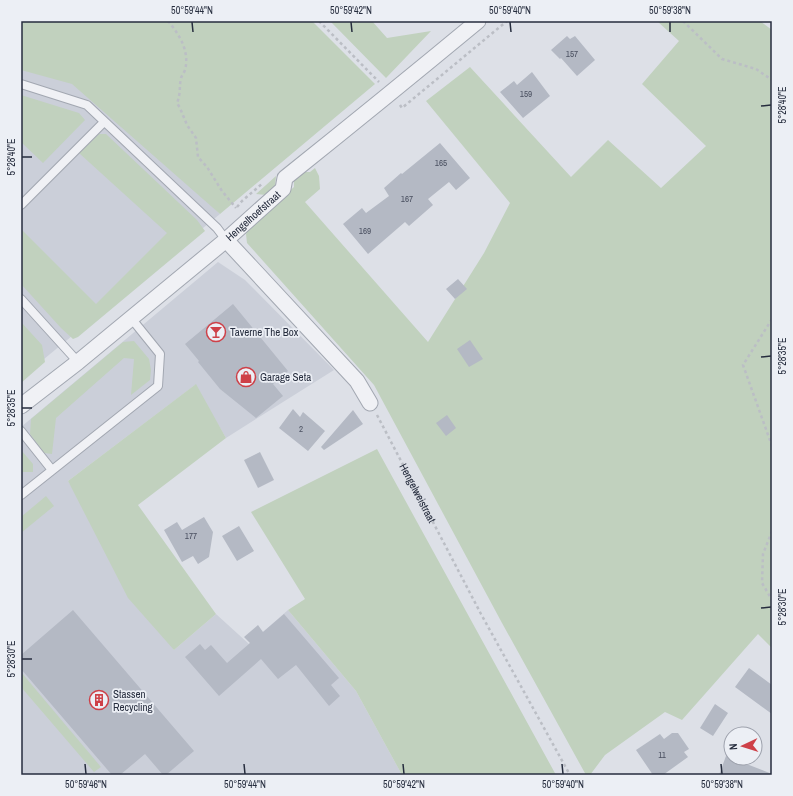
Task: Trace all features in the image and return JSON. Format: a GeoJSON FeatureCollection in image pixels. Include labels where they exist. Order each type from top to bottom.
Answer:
{"type":"FeatureCollection","features":[{"type":"Feature","properties":{"kind":"street","name":"Hengelhoefstraat"},"geometry":{"type":"LineString","coordinates":[[21,406],[78,362],[226,240],[283,189],[286,178],[478,21]]}},
{"type":"Feature","properties":{"kind":"street"},"geometry":{"type":"LineString","coordinates":[[226,240],[357,381],[370,403]]}},
{"type":"Feature","properties":{"kind":"lane"},"geometry":{"type":"LineString","coordinates":[[21,84],[86,105],[217,228],[226,240]]}},
{"type":"Feature","properties":{"kind":"lane"},"geometry":{"type":"LineString","coordinates":[[21,205],[104,122]]}},
{"type":"Feature","properties":{"kind":"lane"},"geometry":{"type":"LineString","coordinates":[[21,299],[78,362]]}},
{"type":"Feature","properties":{"kind":"lane"},"geometry":{"type":"LineString","coordinates":[[21,495],[158,386],[160,354],[131,318]]}},
{"type":"Feature","properties":{"kind":"lane"},"geometry":{"type":"LineString","coordinates":[[21,431],[52,470]]}},
{"type":"Feature","properties":{"kind":"path"},"geometry":{"type":"LineString","coordinates":[[168,21],[177,32],[183,44],[186,57],[185,69],[181,79],[180,96],[177,103],[187,124],[196,138],[198,157],[236,208]]}},
{"type":"Feature","properties":{"kind":"path"},"geometry":{"type":"LineString","coordinates":[[319,21],[382,84]]}},
{"type":"Feature","properties":{"kind":"path"},"geometry":{"type":"LineString","coordinates":[[396,100],[402,108],[507,21]]}},
{"type":"Feature","properties":{"kind":"path"},"geometry":{"type":"LineString","coordinates":[[683,21],[722,59],[756,68],[772,80]]}},
{"type":"Feature","properties":{"kind":"path"},"geometry":{"type":"LineString","coordinates":[[772,319],[743,365],[772,446]]}},
{"type":"Feature","properties":{"kind":"path","name":"Hengelweistraat"},"geometry":{"type":"LineString","coordinates":[[370,403],[481,614],[570,775]]}},
{"type":"Feature","properties":{"kind":"path"},"geometry":{"type":"LineString","coordinates":[[772,531],[763,554],[762,583],[772,600]]}},
{"type":"Feature","properties":{"kind":"shaded area"},"geometry":{"type":"Polygon","coordinates":[[[21,21],[25,21],[220,214],[21,378],[21,21]]]}},
{"type":"Feature","properties":{"kind":"shaded area"},"geometry":{"type":"Polygon","coordinates":[[[218,262],[245,280],[334,370],[226,438],[195,385],[68,481],[174,650],[216,614],[249,644],[288,610],[356,691],[402,775],[21,775],[21,427],[218,262]]]}},
{"type":"Feature","properties":{"kind":"green space"},"geometry":{"type":"Polygon","coordinates":[[[21,21],[312,21],[375,84],[220,214],[72,84],[21,70],[21,21]]]}},
{"type":"Feature","properties":{"kind":"green space"},"geometry":{"type":"Polygon","coordinates":[[[330,21],[372,21],[387,38],[431,31],[386,78],[330,21]]]}},
{"type":"Feature","properties":{"kind":"green space"},"geometry":{"type":"Polygon","coordinates":[[[657,21],[760,21],[772,30],[772,648],[758,634],[682,720],[665,712],[605,755],[590,775],[586,775],[502,623],[374,385],[247,243],[246,234],[252,224],[294,187],[294,176],[299,172],[310,172],[315,168],[319,176],[320,189],[305,202],[428,342],[484,253],[510,203],[426,101],[470,67],[571,177],[608,140],[661,188],[706,146],[642,84],[679,41],[657,21]]]}},
{"type":"Feature","properties":{"kind":"green space"},"geometry":{"type":"Polygon","coordinates":[[[21,95],[79,113],[85,120],[43,163],[21,142],[21,95]]]}},
{"type":"Feature","properties":{"kind":"green space"},"geometry":{"type":"Polygon","coordinates":[[[99,134],[106,134],[197,220],[205,231],[78,337],[73,339],[21,284],[21,229],[96,304],[167,233],[79,153],[99,134]]]}},
{"type":"Feature","properties":{"kind":"green space"},"geometry":{"type":"Polygon","coordinates":[[[276,176],[275,187],[266,195],[256,194],[276,176]]]}},
{"type":"Feature","properties":{"kind":"green space"},"geometry":{"type":"Polygon","coordinates":[[[21,322],[42,345],[45,362],[21,383],[21,322]]]}},
{"type":"Feature","properties":{"kind":"green space"},"geometry":{"type":"Polygon","coordinates":[[[134,341],[149,359],[151,370],[150,380],[131,395],[134,359],[124,358],[56,418],[52,454],[44,453],[30,434],[31,419],[123,342],[134,341]]]}},
{"type":"Feature","properties":{"kind":"green space"},"geometry":{"type":"Polygon","coordinates":[[[196,384],[226,438],[138,505],[216,614],[174,650],[128,598],[68,481],[196,384]]]}},
{"type":"Feature","properties":{"kind":"green space"},"geometry":{"type":"Polygon","coordinates":[[[377,449],[556,775],[402,775],[356,691],[288,610],[305,599],[251,512],[377,449]]]}},
{"type":"Feature","properties":{"kind":"green space"},"geometry":{"type":"Polygon","coordinates":[[[21,450],[33,464],[33,472],[21,472],[21,450]]]}},
{"type":"Feature","properties":{"kind":"green space"},"geometry":{"type":"Polygon","coordinates":[[[46,496],[54,506],[21,533],[21,517],[46,496]]]}},
{"type":"Feature","properties":{"kind":"green space"},"geometry":{"type":"Polygon","coordinates":[[[21,672],[101,767],[94,772],[21,687],[21,672]]]}},
{"type":"Feature","properties":{"kind":"building"},"geometry":{"type":"Polygon","coordinates":[[[567,36],[570,39],[575,36],[595,60],[577,76],[561,58],[560,59],[551,50],[567,36]]]}},
{"type":"Feature","properties":{"kind":"building"},"geometry":{"type":"Polygon","coordinates":[[[532,72],[550,96],[523,118],[500,92],[514,81],[517,85],[532,72]]]}},
{"type":"Feature","properties":{"kind":"building"},"geometry":{"type":"Polygon","coordinates":[[[440,143],[470,178],[456,190],[449,182],[428,199],[433,205],[409,226],[405,222],[368,254],[343,224],[362,208],[366,213],[389,196],[384,188],[440,143]]]}},
{"type":"Feature","properties":{"kind":"building"},"geometry":{"type":"Polygon","coordinates":[[[458,279],[467,289],[455,299],[446,289],[458,279]]]}},
{"type":"Feature","properties":{"kind":"building","name":"Garage Seta"},"geometry":{"type":"Polygon","coordinates":[[[233,304],[288,371],[273,384],[283,396],[256,418],[220,389],[185,344],[233,304]]]}},
{"type":"Feature","properties":{"kind":"building"},"geometry":{"type":"Polygon","coordinates":[[[470,340],[483,359],[469,367],[457,349],[470,340]]]}},
{"type":"Feature","properties":{"kind":"building"},"geometry":{"type":"Polygon","coordinates":[[[293,409],[300,417],[303,412],[325,431],[308,451],[279,428],[293,409]]]}},
{"type":"Feature","properties":{"kind":"building"},"geometry":{"type":"Polygon","coordinates":[[[353,410],[363,424],[324,450],[321,447],[353,410]]]}},
{"type":"Feature","properties":{"kind":"building"},"geometry":{"type":"Polygon","coordinates":[[[447,415],[456,428],[446,436],[436,423],[447,415]]]}},
{"type":"Feature","properties":{"kind":"building"},"geometry":{"type":"Polygon","coordinates":[[[260,452],[274,480],[258,488],[244,460],[260,452]]]}},
{"type":"Feature","properties":{"kind":"building"},"geometry":{"type":"Polygon","coordinates":[[[204,517],[213,532],[209,557],[198,564],[193,556],[182,562],[164,530],[177,522],[182,530],[204,517]]]}},
{"type":"Feature","properties":{"kind":"building"},"geometry":{"type":"Polygon","coordinates":[[[239,526],[254,551],[237,561],[222,536],[239,526]]]}},
{"type":"Feature","properties":{"kind":"building","name":"Stassen Recycling"},"geometry":{"type":"Polygon","coordinates":[[[73,610],[194,751],[166,775],[163,775],[145,754],[120,775],[112,775],[21,669],[21,655],[73,610]]]}},
{"type":"Feature","properties":{"kind":"building"},"geometry":{"type":"Polygon","coordinates":[[[284,614],[339,678],[331,685],[340,696],[329,706],[296,665],[278,679],[261,659],[219,696],[185,657],[200,644],[205,650],[211,645],[227,663],[250,643],[244,637],[258,625],[263,632],[284,614]]]}},
{"type":"Feature","properties":{"kind":"building"},"geometry":{"type":"Polygon","coordinates":[[[749,668],[772,685],[772,714],[735,687],[749,668]]]}},
{"type":"Feature","properties":{"kind":"building"},"geometry":{"type":"Polygon","coordinates":[[[715,704],[728,713],[713,736],[700,728],[715,704]]]}},
{"type":"Feature","properties":{"kind":"building"},"geometry":{"type":"Polygon","coordinates":[[[672,733],[678,733],[689,749],[684,752],[688,757],[663,775],[653,775],[636,750],[660,734],[664,739],[672,733]]]}},
{"type":"Feature","properties":{"kind":"building"},"geometry":{"type":"Polygon","coordinates":[[[723,764],[723,766],[752,766],[772,774],[771,775],[719,775],[723,764]]]}},
{"type":"Feature","properties":{"kind":"place","name":"Taverne The Box"},"geometry":{"type":"Point","coordinates":[216,332]}},
{"type":"Feature","properties":{"kind":"place","name":"Garage Seta"},"geometry":{"type":"Point","coordinates":[246,377]}},
{"type":"Feature","properties":{"kind":"place","name":"Stassen Recycling"},"geometry":{"type":"Point","coordinates":[99,700]}}]}
